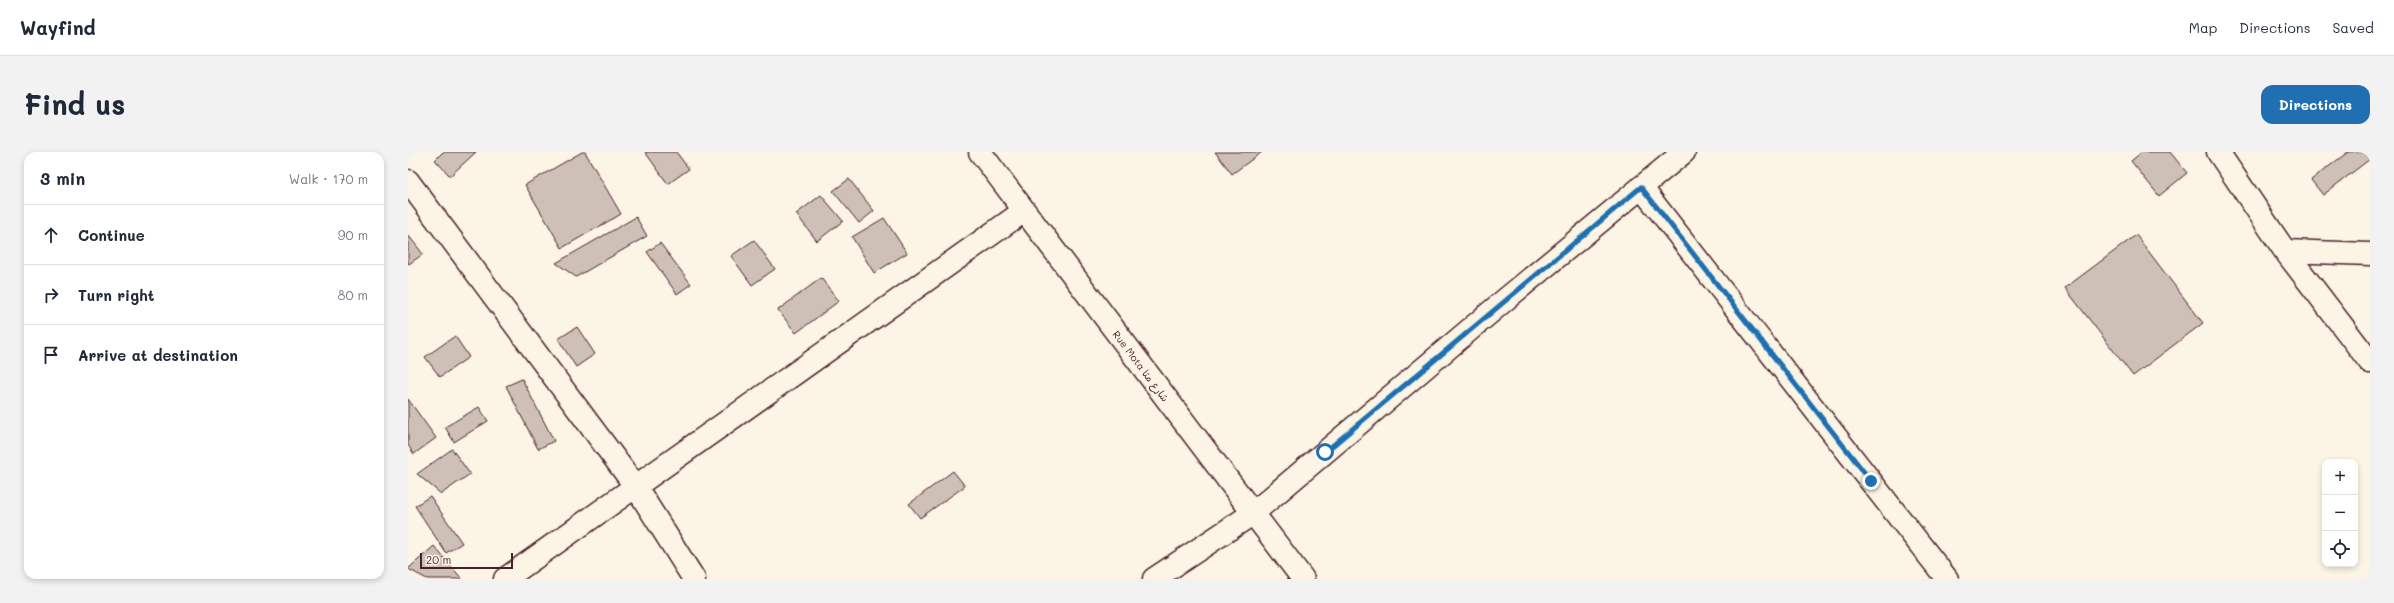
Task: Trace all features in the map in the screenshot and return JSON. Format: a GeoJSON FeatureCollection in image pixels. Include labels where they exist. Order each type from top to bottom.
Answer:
{"type":"FeatureCollection","features":[{"type":"Feature","properties":{"kind":"main road","name":"Rue Mota شارع متا"},"geometry":{"type":"LineString","coordinates":[[980,152],[1252,514],[1303,579]]}},
{"type":"Feature","properties":{"kind":"main road"},"geometry":{"type":"LineString","coordinates":[[1154,579],[1252,514],[1684,152]]}},
{"type":"Feature","properties":{"kind":"main road"},"geometry":{"type":"LineString","coordinates":[[2218,152],[2285,251],[2370,362]]}},
{"type":"Feature","properties":{"kind":"main road"},"geometry":{"type":"LineString","coordinates":[[408,181],[636,487],[694,579]]}},
{"type":"Feature","properties":{"kind":"main road"},"geometry":{"type":"LineString","coordinates":[[1641,187],[1947,579]]}},
{"type":"Feature","properties":{"kind":"main road"},"geometry":{"type":"LineString","coordinates":[[505,579],[1024,211]]}},
{"type":"Feature","properties":{"kind":"main road"},"geometry":{"type":"LineString","coordinates":[[2285,251],[2370,254]]}},
{"type":"Feature","properties":{"kind":"building"},"geometry":{"type":"Polygon","coordinates":[[[443,152],[476,152],[450,176],[435,160],[443,152]]]}},
{"type":"Feature","properties":{"kind":"building"},"geometry":{"type":"Polygon","coordinates":[[[582,152],[585,152],[621,214],[562,248],[525,185],[582,152]]]}},
{"type":"Feature","properties":{"kind":"building"},"geometry":{"type":"Polygon","coordinates":[[[645,152],[676,152],[689,169],[668,184],[645,152]]]}},
{"type":"Feature","properties":{"kind":"building"},"geometry":{"type":"Polygon","coordinates":[[[1215,152],[1262,152],[1232,174],[1215,152]]]}},
{"type":"Feature","properties":{"kind":"building"},"geometry":{"type":"Polygon","coordinates":[[[2142,152],[2170,152],[2187,173],[2159,196],[2131,161],[2142,152]]]}},
{"type":"Feature","properties":{"kind":"building"},"geometry":{"type":"Polygon","coordinates":[[[2348,152],[2365,152],[2370,159],[2323,195],[2311,180],[2348,152]]]}},
{"type":"Feature","properties":{"kind":"building"},"geometry":{"type":"Polygon","coordinates":[[[849,179],[874,211],[859,223],[833,191],[849,179]]]}},
{"type":"Feature","properties":{"kind":"building"},"geometry":{"type":"Polygon","coordinates":[[[821,195],[843,221],[817,241],[796,214],[821,195]]]}},
{"type":"Feature","properties":{"kind":"building"},"geometry":{"type":"Polygon","coordinates":[[[636,217],[647,236],[576,277],[556,263],[636,217]]]}},
{"type":"Feature","properties":{"kind":"building"},"geometry":{"type":"Polygon","coordinates":[[[884,218],[907,253],[874,273],[852,237],[884,218]]]}},
{"type":"Feature","properties":{"kind":"building"},"geometry":{"type":"Polygon","coordinates":[[[408,235],[423,254],[409,264],[408,263],[408,235]]]}},
{"type":"Feature","properties":{"kind":"building"},"geometry":{"type":"Polygon","coordinates":[[[2136,235],[2203,323],[2133,376],[2065,288],[2136,235]]]}},
{"type":"Feature","properties":{"kind":"building"},"geometry":{"type":"Polygon","coordinates":[[[754,240],[775,269],[752,285],[731,256],[754,240]]]}},
{"type":"Feature","properties":{"kind":"building"},"geometry":{"type":"Polygon","coordinates":[[[660,243],[691,284],[677,294],[647,252],[660,243]]]}},
{"type":"Feature","properties":{"kind":"building"},"geometry":{"type":"Polygon","coordinates":[[[821,278],[839,301],[796,333],[778,310],[821,278]]]}},
{"type":"Feature","properties":{"kind":"building"},"geometry":{"type":"Polygon","coordinates":[[[577,327],[595,354],[576,367],[558,339],[577,327]]]}},
{"type":"Feature","properties":{"kind":"building"},"geometry":{"type":"Polygon","coordinates":[[[455,336],[469,357],[440,377],[425,357],[455,336]]]}},
{"type":"Feature","properties":{"kind":"building"},"geometry":{"type":"Polygon","coordinates":[[[522,379],[554,441],[538,449],[506,386],[522,379]]]}},
{"type":"Feature","properties":{"kind":"building"},"geometry":{"type":"Polygon","coordinates":[[[408,399],[436,438],[414,454],[408,445],[408,399]]]}},
{"type":"Feature","properties":{"kind":"building"},"geometry":{"type":"Polygon","coordinates":[[[479,407],[488,421],[454,442],[445,427],[479,407]]]}},
{"type":"Feature","properties":{"kind":"building"},"geometry":{"type":"Polygon","coordinates":[[[452,449],[470,474],[441,494],[417,474],[452,449]]]}},
{"type":"Feature","properties":{"kind":"building"},"geometry":{"type":"Polygon","coordinates":[[[953,471],[965,486],[920,518],[909,504],[953,471]]]}},
{"type":"Feature","properties":{"kind":"building"},"geometry":{"type":"Polygon","coordinates":[[[430,496],[462,543],[446,553],[415,506],[430,496]]]}},
{"type":"Feature","properties":{"kind":"building"},"geometry":{"type":"Polygon","coordinates":[[[434,546],[462,579],[427,579],[408,569],[434,546]]]}},
{"type":"Feature","properties":{"kind":"route"},"geometry":{"type":"LineString","coordinates":[[1325,452],[1641,187],[1871,481]]}}]}
